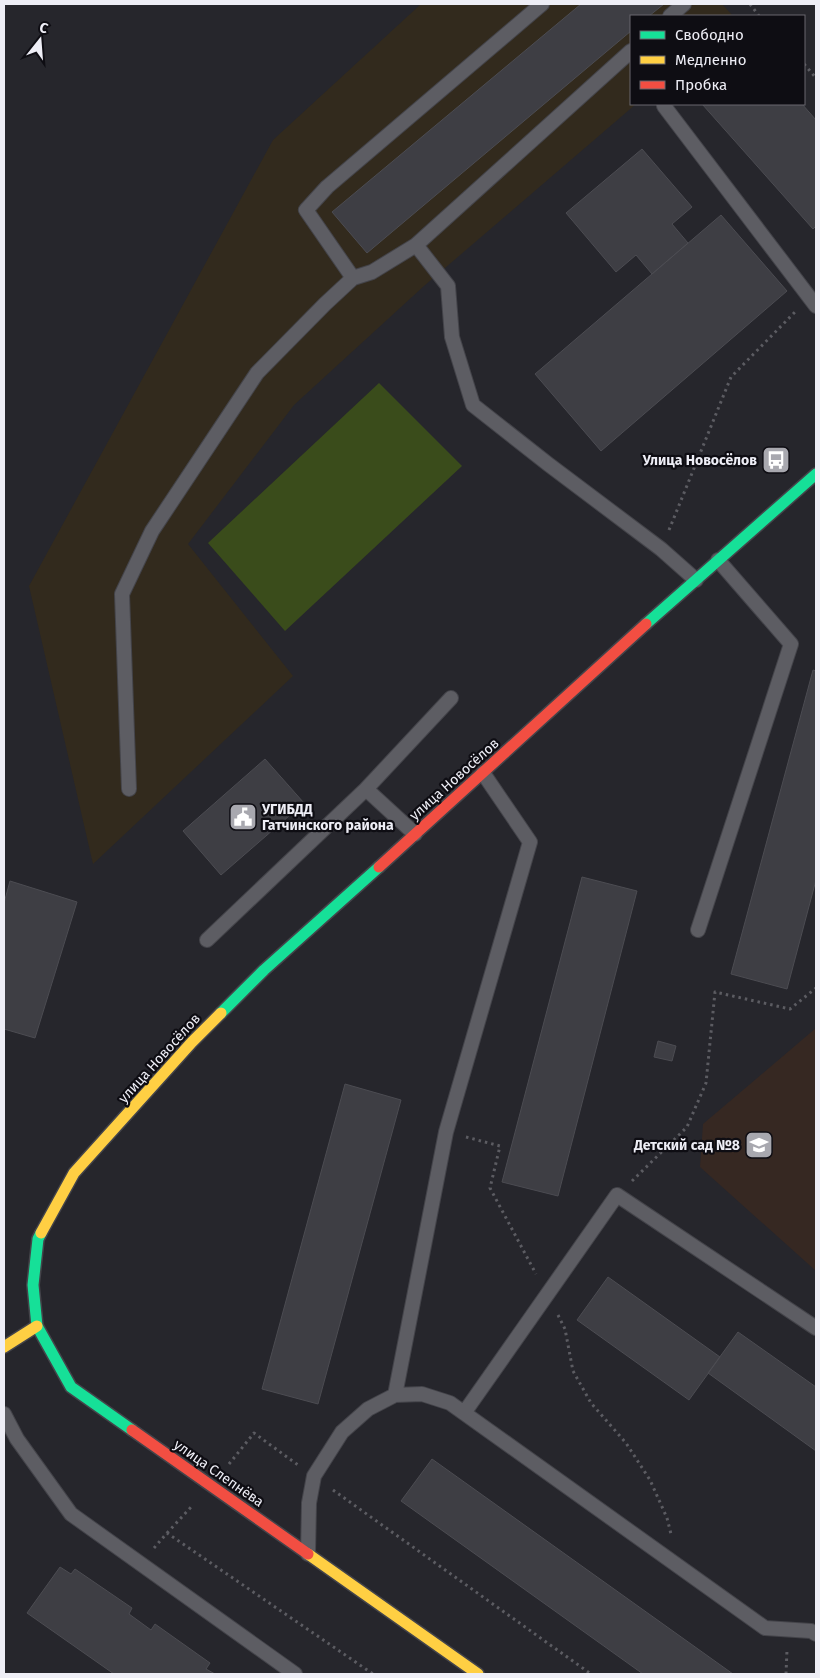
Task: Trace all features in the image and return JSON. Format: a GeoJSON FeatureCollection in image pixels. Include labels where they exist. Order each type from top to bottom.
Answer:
{"type":"FeatureCollection","features":[{"type":"Feature","properties":{"kind":"street","name":"улица Новосёлов"},"geometry":{"type":"LineString","coordinates":[[38,1239],[74,1173],[192,1042],[264,970],[718,560],[816,474]]}},
{"type":"Feature","properties":{"kind":"street","name":"улица Слепнёва"},"geometry":{"type":"LineString","coordinates":[[38,1239],[33,1285],[37,1326],[70,1387],[478,1674]]}},
{"type":"Feature","properties":{"kind":"street"},"geometry":{"type":"LineString","coordinates":[[4,1347],[37,1326]]}},
{"type":"Feature","properties":{"kind":"lane"},"geometry":{"type":"LineString","coordinates":[[354,278],[306,210],[328,188],[542,4]]}},
{"type":"Feature","properties":{"kind":"lane"},"geometry":{"type":"LineString","coordinates":[[671,15],[684,4]]}},
{"type":"Feature","properties":{"kind":"lane"},"geometry":{"type":"LineString","coordinates":[[129,789],[122,594],[152,530],[258,373],[325,304],[354,278],[372,272],[416,245],[630,52]]}},
{"type":"Feature","properties":{"kind":"lane"},"geometry":{"type":"LineString","coordinates":[[664,106],[813,302]]}},
{"type":"Feature","properties":{"kind":"lane"},"geometry":{"type":"LineString","coordinates":[[416,245],[448,286],[452,337],[472,405],[661,549],[696,580]]}},
{"type":"Feature","properties":{"kind":"lane"},"geometry":{"type":"LineString","coordinates":[[698,930],[791,644],[718,560]]}},
{"type":"Feature","properties":{"kind":"lane"},"geometry":{"type":"LineString","coordinates":[[206,940],[366,790],[450,698]]}},
{"type":"Feature","properties":{"kind":"lane"},"geometry":{"type":"LineString","coordinates":[[395,1395],[446,1132],[530,842],[483,773]]}},
{"type":"Feature","properties":{"kind":"lane"},"geometry":{"type":"LineString","coordinates":[[366,790],[415,834]]}},
{"type":"Feature","properties":{"kind":"lane"},"geometry":{"type":"LineString","coordinates":[[464,1413],[617,1195],[816,1328]]}},
{"type":"Feature","properties":{"kind":"lane"},"geometry":{"type":"LineString","coordinates":[[308,1554],[310,1504],[314,1476],[342,1432],[368,1409],[395,1395],[422,1394],[450,1403],[765,1628],[811,1631],[816,1634]]}},
{"type":"Feature","properties":{"kind":"lane"},"geometry":{"type":"LineString","coordinates":[[4,1414],[16,1440],[72,1514],[295,1674]]}},
{"type":"Feature","properties":{"kind":"lane"},"geometry":{"type":"LineString","coordinates":[[453,1674],[464,1664]]}},
{"type":"Feature","properties":{"kind":"path"},"geometry":{"type":"LineString","coordinates":[[750,4],[758,15]]}},
{"type":"Feature","properties":{"kind":"path"},"geometry":{"type":"LineString","coordinates":[[805,65],[816,78]]}},
{"type":"Feature","properties":{"kind":"path"},"geometry":{"type":"LineString","coordinates":[[661,549],[731,377],[813,302]]}},
{"type":"Feature","properties":{"kind":"path"},"geometry":{"type":"LineString","coordinates":[[617,1195],[687,1126],[706,1083],[715,992],[790,1009],[816,988]]}},
{"type":"Feature","properties":{"kind":"path"},"geometry":{"type":"LineString","coordinates":[[446,1132],[500,1146],[490,1188],[566,1329],[573,1371],[590,1403],[626,1443],[650,1480],[668,1518],[678,1567]]}},
{"type":"Feature","properties":{"kind":"path"},"geometry":{"type":"LineString","coordinates":[[254,1433],[591,1674]]}},
{"type":"Feature","properties":{"kind":"path"},"geometry":{"type":"LineString","coordinates":[[140,1564],[167,1533],[373,1674]]}},
{"type":"Feature","properties":{"kind":"shaded area"},"geometry":{"type":"Polygon","coordinates":[[[421,4],[722,4],[732,15],[630,15],[630,105],[635,105],[424,286],[294,405],[188,544],[293,676],[93,864],[29,586],[273,140],[421,4]]]}},
{"type":"Feature","properties":{"kind":"shaded area","name":"Детский сад №8"},"geometry":{"type":"Polygon","coordinates":[[[816,1028],[816,1271],[700,1167],[703,1124],[816,1028]]]}},
{"type":"Feature","properties":{"kind":"green space"},"geometry":{"type":"Polygon","coordinates":[[[379,383],[462,466],[285,631],[208,543],[379,383]]]}},
{"type":"Feature","properties":{"kind":"building"},"geometry":{"type":"Polygon","coordinates":[[[581,4],[664,4],[650,15],[630,15],[630,32],[367,253],[332,212],[581,4]]]}},
{"type":"Feature","properties":{"kind":"building"},"geometry":{"type":"Polygon","coordinates":[[[703,105],[803,105],[816,120],[816,226],[813,229],[703,105]]]}},
{"type":"Feature","properties":{"kind":"building"},"geometry":{"type":"Polygon","coordinates":[[[642,149],[692,207],[672,224],[688,243],[652,274],[636,255],[616,272],[566,213],[642,149]]]}},
{"type":"Feature","properties":{"kind":"building"},"geometry":{"type":"Polygon","coordinates":[[[721,215],[787,291],[601,451],[535,374],[721,215]]]}},
{"type":"Feature","properties":{"kind":"building"},"geometry":{"type":"Polygon","coordinates":[[[813,670],[816,671],[816,880],[787,989],[731,974],[813,670]]]}},
{"type":"Feature","properties":{"kind":"building","name":"УГИБДД Гатчинского района"},"geometry":{"type":"Polygon","coordinates":[[[265,759],[304,803],[221,875],[183,831],[265,759]]]}},
{"type":"Feature","properties":{"kind":"building"},"geometry":{"type":"Polygon","coordinates":[[[582,877],[637,891],[558,1196],[502,1182],[582,877]]]}},
{"type":"Feature","properties":{"kind":"building"},"geometry":{"type":"Polygon","coordinates":[[[10,881],[77,902],[35,1038],[4,1029],[4,903],[10,881]]]}},
{"type":"Feature","properties":{"kind":"building"},"geometry":{"type":"Polygon","coordinates":[[[658,1041],[676,1046],[672,1061],[654,1057],[658,1041]]]}},
{"type":"Feature","properties":{"kind":"building"},"geometry":{"type":"Polygon","coordinates":[[[345,1084],[401,1100],[318,1404],[262,1389],[345,1084]]]}},
{"type":"Feature","properties":{"kind":"building"},"geometry":{"type":"Polygon","coordinates":[[[608,1277],[720,1357],[689,1400],[577,1320],[608,1277]]]}},
{"type":"Feature","properties":{"kind":"building"},"geometry":{"type":"Polygon","coordinates":[[[738,1332],[816,1387],[816,1451],[708,1373],[738,1332]]]}},
{"type":"Feature","properties":{"kind":"building"},"geometry":{"type":"Polygon","coordinates":[[[432,1459],[733,1674],[643,1674],[401,1501],[432,1459]]]}},
{"type":"Feature","properties":{"kind":"building"},"geometry":{"type":"Polygon","coordinates":[[[60,1567],[71,1574],[75,1569],[132,1608],[129,1614],[151,1630],[155,1624],[210,1663],[206,1669],[215,1674],[114,1674],[27,1613],[60,1567]]]}},
{"type":"Feature","properties":{"kind":"traffic: fast"},"geometry":{"type":"LineString","coordinates":[[646,624],[816,474]]}},
{"type":"Feature","properties":{"kind":"traffic: fast"},"geometry":{"type":"LineString","coordinates":[[221,1013],[264,970],[379,867]]}},
{"type":"Feature","properties":{"kind":"traffic: fast"},"geometry":{"type":"LineString","coordinates":[[41,1233],[38,1239],[33,1285],[37,1326],[71,1387],[132,1430]]}},
{"type":"Feature","properties":{"kind":"traffic: slow"},"geometry":{"type":"LineString","coordinates":[[41,1233],[74,1173],[192,1042],[221,1013]]}},
{"type":"Feature","properties":{"kind":"traffic: slow"},"geometry":{"type":"LineString","coordinates":[[4,1347],[37,1326]]}},
{"type":"Feature","properties":{"kind":"traffic: slow"},"geometry":{"type":"LineString","coordinates":[[308,1554],[478,1674]]}},
{"type":"Feature","properties":{"kind":"traffic: jam"},"geometry":{"type":"LineString","coordinates":[[379,867],[646,624]]}},
{"type":"Feature","properties":{"kind":"traffic: jam"},"geometry":{"type":"LineString","coordinates":[[132,1430],[308,1554]]}},
{"type":"Feature","properties":{"kind":"place","name":"Улица Новосёлов"},"geometry":{"type":"Point","coordinates":[776,460]}},
{"type":"Feature","properties":{"kind":"place","name":"УГИБДД Гатчинского района"},"geometry":{"type":"Point","coordinates":[243,817]}},
{"type":"Feature","properties":{"kind":"place","name":"Детский сад №8"},"geometry":{"type":"Point","coordinates":[759,1145]}}]}
